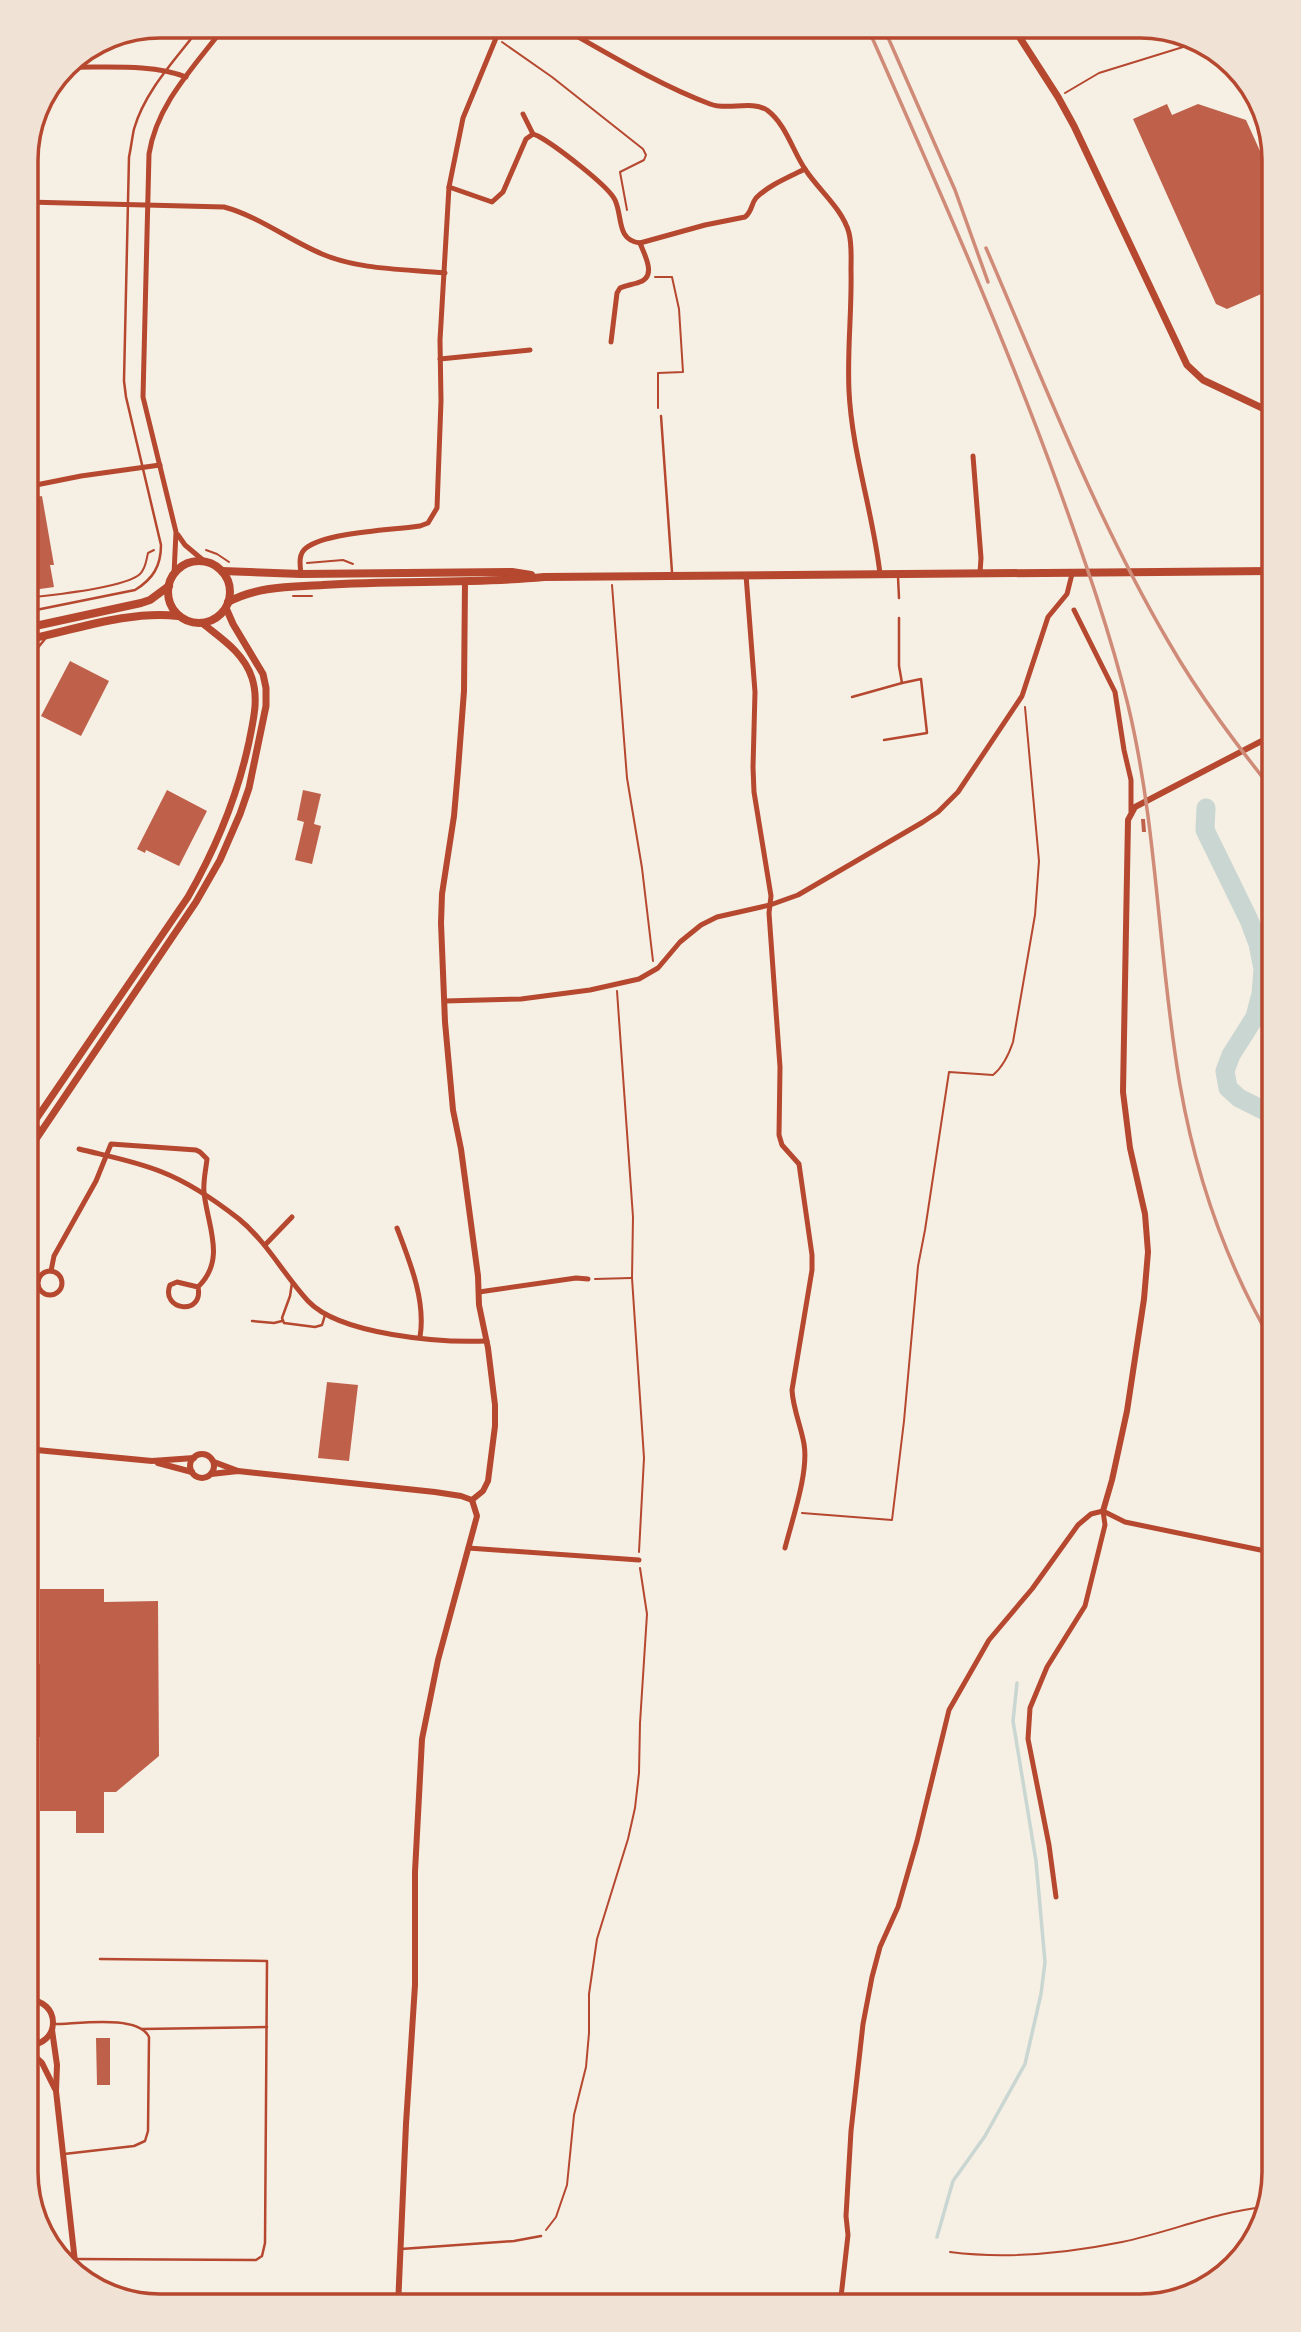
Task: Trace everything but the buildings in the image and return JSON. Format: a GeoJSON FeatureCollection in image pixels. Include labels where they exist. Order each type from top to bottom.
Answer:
{"type":"FeatureCollection","features":[{"type":"Feature","properties":{"kind":"main road"},"geometry":{"type":"LineString","coordinates":[[1021,39],[1058,97],[1186,366],[1203,380],[1262,408]]}},
{"type":"Feature","properties":{"kind":"main road"},"geometry":{"type":"LineString","coordinates":[[544,577],[512,572],[222,572],[204,561],[188,563],[174,574],[169,586],[171,605],[179,616],[190,622],[202,623],[216,618],[227,605],[253,591],[385,581],[509,580],[544,577],[1262,571]]}},
{"type":"Feature","properties":{"kind":"main road"},"geometry":{"type":"LineString","coordinates":[[39,1134],[196,902],[220,860],[249,788],[266,688],[258,663],[233,624],[227,605],[230,589],[222,572]]}},
{"type":"Feature","properties":{"kind":"main road"},"geometry":{"type":"LineString","coordinates":[[39,625],[141,603],[150,600],[169,586]]}},
{"type":"Feature","properties":{"kind":"main road"},"geometry":{"type":"LineString","coordinates":[[39,638],[119,620],[179,616]]}},
{"type":"Feature","properties":{"kind":"main road"},"geometry":{"type":"LineString","coordinates":[[39,1111],[188,897],[209,859],[230,811],[253,720],[255,687],[242,658],[202,623]]}},
{"type":"Feature","properties":{"kind":"street"},"geometry":{"type":"LineString","coordinates":[[174,574],[176,532],[143,397],[149,154],[163,108],[216,38]]}},
{"type":"Feature","properties":{"kind":"street"},"geometry":{"type":"LineString","coordinates":[[301,574],[302,554],[315,543],[342,536],[420,526],[433,517],[438,499],[440,359],[449,187],[463,118],[496,38]]}},
{"type":"Feature","properties":{"kind":"street"},"geometry":{"type":"LineString","coordinates":[[582,38],[708,104],[723,107],[753,106],[767,110],[782,127],[805,169],[842,218],[849,232],[852,281],[849,392],[859,468],[880,574]]}},
{"type":"Feature","properties":{"kind":"street"},"geometry":{"type":"LineString","coordinates":[[82,68],[166,71],[186,78]]}},
{"type":"Feature","properties":{"kind":"street"},"geometry":{"type":"LineString","coordinates":[[523,114],[533,134],[543,138],[606,189],[616,202],[623,234],[640,243],[705,225],[745,218],[750,214],[756,199],[779,182],[805,169]]}},
{"type":"Feature","properties":{"kind":"street"},"geometry":{"type":"LineString","coordinates":[[449,187],[492,202],[503,192],[526,139],[533,134]]}},
{"type":"Feature","properties":{"kind":"street"},"geometry":{"type":"LineString","coordinates":[[39,202],[224,207],[326,256],[366,265],[445,273]]}},
{"type":"Feature","properties":{"kind":"street"},"geometry":{"type":"LineString","coordinates":[[611,342],[617,293],[620,288],[645,281],[649,276],[650,269],[640,243]]}},
{"type":"Feature","properties":{"kind":"street"},"geometry":{"type":"LineString","coordinates":[[440,359],[530,350]]}},
{"type":"Feature","properties":{"kind":"street"},"geometry":{"type":"LineString","coordinates":[[974,456],[980,573]]}},
{"type":"Feature","properties":{"kind":"street"},"geometry":{"type":"LineString","coordinates":[[39,485],[160,465]]}},
{"type":"Feature","properties":{"kind":"street"},"geometry":{"type":"LineString","coordinates":[[176,532],[185,545],[204,561]]}},
{"type":"Feature","properties":{"kind":"street"},"geometry":{"type":"LineString","coordinates":[[445,1001],[521,999],[590,990],[639,979],[653,971],[680,942],[701,925],[717,917],[770,905],[798,895],[895,840],[938,811],[958,792],[1022,696],[1048,617],[1065,597],[1072,574]]}},
{"type":"Feature","properties":{"kind":"street"},"geometry":{"type":"LineString","coordinates":[[746,575],[755,692],[754,792],[771,896],[780,1067],[779,1135],[782,1145],[799,1164],[812,1270],[792,1390],[805,1456],[785,1548]]}},
{"type":"Feature","properties":{"kind":"street"},"geometry":{"type":"LineString","coordinates":[[465,581],[464,691],[454,816],[447,855],[441,923],[452,1100],[461,1149],[479,1305],[494,1385],[495,1426],[488,1481],[472,1500]]}},
{"type":"Feature","properties":{"kind":"street"},"geometry":{"type":"LineString","coordinates":[[1056,1897],[1049,1845],[1028,1739],[1030,1708],[1047,1667],[1085,1606],[1105,1525],[1103,1511],[1127,1412],[1144,1299],[1148,1252],[1123,1092],[1127,825],[1132,811],[1130,780],[1115,692],[1074,610]]}},
{"type":"Feature","properties":{"kind":"street"},"geometry":{"type":"LineString","coordinates":[[1132,811],[1147,800],[1262,741]]}},
{"type":"Feature","properties":{"kind":"street"},"geometry":{"type":"LineString","coordinates":[[51,1271],[57,1250],[96,1181],[111,1144],[201,1152],[207,1158],[204,1195],[214,1240],[213,1257],[205,1280],[198,1287]]}},
{"type":"Feature","properties":{"kind":"street"},"geometry":{"type":"LineString","coordinates":[[79,1149],[163,1172],[204,1195],[239,1219],[265,1245],[292,1282],[325,1315],[359,1327],[420,1338],[445,1342],[487,1341]]}},
{"type":"Feature","properties":{"kind":"street"},"geometry":{"type":"LineString","coordinates":[[265,1245],[292,1217]]}},
{"type":"Feature","properties":{"kind":"street"},"geometry":{"type":"LineString","coordinates":[[397,1228],[409,1261],[421,1309],[423,1322],[420,1338]]}},
{"type":"Feature","properties":{"kind":"street"},"geometry":{"type":"LineString","coordinates":[[38,1282],[44,1273],[51,1271],[62,1279],[60,1292],[54,1295],[47,1295],[38,1286]]}},
{"type":"Feature","properties":{"kind":"street"},"geometry":{"type":"LineString","coordinates":[[479,1292],[576,1278],[588,1279]]}},
{"type":"Feature","properties":{"kind":"street"},"geometry":{"type":"LineString","coordinates":[[177,1282],[198,1287],[199,1295],[189,1307],[181,1307],[170,1299],[170,1285],[177,1282]]}},
{"type":"Feature","properties":{"kind":"street"},"geometry":{"type":"LineString","coordinates":[[38,1450],[152,1461],[205,1455],[214,1462],[238,1471]]}},
{"type":"Feature","properties":{"kind":"street"},"geometry":{"type":"LineString","coordinates":[[194,1458],[192,1472],[203,1479],[211,1474],[238,1471],[435,1492],[472,1500]]}},
{"type":"Feature","properties":{"kind":"street"},"geometry":{"type":"LineString","coordinates":[[152,1461],[192,1472]]}},
{"type":"Feature","properties":{"kind":"street"},"geometry":{"type":"LineString","coordinates":[[211,1474],[214,1462]]}},
{"type":"Feature","properties":{"kind":"street"},"geometry":{"type":"LineString","coordinates":[[399,2293],[415,1985],[415,1872],[421,1750],[429,1696],[477,1516],[472,1500]]}},
{"type":"Feature","properties":{"kind":"street"},"geometry":{"type":"LineString","coordinates":[[841,2294],[848,2235],[848,2170],[857,2077],[872,1977],[880,1947],[898,1907],[949,1710],[957,1693],[989,1640],[1032,1588],[1078,1525],[1091,1514],[1103,1511],[1125,1522],[1262,1550]]}},
{"type":"Feature","properties":{"kind":"street"},"geometry":{"type":"LineString","coordinates":[[468,1548],[639,1560]]}},
{"type":"Feature","properties":{"kind":"street"},"geometry":{"type":"LineString","coordinates":[[38,2002],[47,2007],[53,2027],[57,2064],[56,2091],[75,2258]]}},
{"type":"Feature","properties":{"kind":"street"},"geometry":{"type":"LineString","coordinates":[[38,2044],[53,2027]]}},
{"type":"Feature","properties":{"kind":"street"},"geometry":{"type":"LineString","coordinates":[[38,2059],[56,2091]]}},
{"type":"Feature","properties":{"kind":"lane"},"geometry":{"type":"LineString","coordinates":[[39,609],[135,590],[149,581],[158,568],[161,549],[124,382],[129,157],[134,129],[143,106],[192,38]]}},
{"type":"Feature","properties":{"kind":"lane"},"geometry":{"type":"LineString","coordinates":[[661,416],[672,576]]}},
{"type":"Feature","properties":{"kind":"lane"},"geometry":{"type":"LineString","coordinates":[[897,574],[899,598]]}},
{"type":"Feature","properties":{"kind":"lane"},"geometry":{"type":"LineString","coordinates":[[899,618],[899,666],[902,683]]}},
{"type":"Feature","properties":{"kind":"lane"},"geometry":{"type":"LineString","coordinates":[[39,647],[47,636]]}},
{"type":"Feature","properties":{"kind":"lane"},"geometry":{"type":"LineString","coordinates":[[852,697],[921,679],[927,733],[884,740]]}},
{"type":"Feature","properties":{"kind":"lane"},"geometry":{"type":"LineString","coordinates":[[282,1321],[292,1282]]}},
{"type":"Feature","properties":{"kind":"lane"},"geometry":{"type":"LineString","coordinates":[[252,1321],[282,1321],[315,1327],[322,1325],[325,1315]]}},
{"type":"Feature","properties":{"kind":"lane"},"geometry":{"type":"LineString","coordinates":[[76,2259],[256,2260],[262,2256],[265,2243],[267,1961],[100,1959]]}},
{"type":"Feature","properties":{"kind":"lane"},"geometry":{"type":"LineString","coordinates":[[53,2027],[125,2022],[142,2029],[267,2027]]}},
{"type":"Feature","properties":{"kind":"lane"},"geometry":{"type":"LineString","coordinates":[[64,2154],[134,2146],[145,2141],[148,2131],[149,2037],[142,2029]]}},
{"type":"Feature","properties":{"kind":"lane"},"geometry":{"type":"LineString","coordinates":[[401,2249],[514,2241],[541,2236]]}},
{"type":"Feature","properties":{"kind":"path"},"geometry":{"type":"LineString","coordinates":[[500,38],[643,149],[645,160],[620,172],[628,218]]}},
{"type":"Feature","properties":{"kind":"path"},"geometry":{"type":"LineString","coordinates":[[1058,97],[1099,73],[1184,47]]}},
{"type":"Feature","properties":{"kind":"path"},"geometry":{"type":"LineString","coordinates":[[649,276],[672,277],[679,309],[683,372],[658,373],[661,416]]}},
{"type":"Feature","properties":{"kind":"path"},"geometry":{"type":"LineString","coordinates":[[39,596],[126,582],[140,573],[152,550],[161,549]]}},
{"type":"Feature","properties":{"kind":"path"},"geometry":{"type":"LineString","coordinates":[[202,549],[233,564]]}},
{"type":"Feature","properties":{"kind":"path"},"geometry":{"type":"LineString","coordinates":[[612,577],[627,778],[644,878],[653,971]]}},
{"type":"Feature","properties":{"kind":"path"},"geometry":{"type":"LineString","coordinates":[[794,1512],[892,1520],[901,1458],[918,1266],[948,1072],[993,1075],[1008,1056],[1013,1042],[1035,915],[1038,851],[1022,696]]}},
{"type":"Feature","properties":{"kind":"path"},"geometry":{"type":"LineString","coordinates":[[541,2236],[556,2217],[567,2185],[574,2115],[586,2067],[589,1994],[597,1939],[628,1839],[639,1773],[647,1614],[639,1560],[644,1458],[632,1278],[633,1217],[617,984]]}},
{"type":"Feature","properties":{"kind":"path"},"geometry":{"type":"LineString","coordinates":[[588,1279],[632,1278]]}},
{"type":"Feature","properties":{"kind":"path"},"geometry":{"type":"LineString","coordinates":[[950,2252],[1000,2256],[1087,2248],[1123,2242],[1256,2209]]}},
{"type":"Feature","properties":{"kind":"waterway"},"geometry":{"type":"LineString","coordinates":[[1206,808],[1205,830],[1249,920],[1262,964]]}},
{"type":"Feature","properties":{"kind":"waterway"},"geometry":{"type":"LineString","coordinates":[[1262,982],[1255,1017],[1231,1055],[1225,1071],[1228,1088],[1239,1098],[1262,1110]]}},
{"type":"Feature","properties":{"kind":"waterway"},"geometry":{"type":"LineString","coordinates":[[937,2237],[953,2181],[985,2136],[1025,2064],[1041,1994],[1045,1962],[1036,1861],[1013,1721],[1017,1683]]}},
{"type":"Feature","properties":{"kind":"railway"},"geometry":{"type":"LineString","coordinates":[[873,39],[992,315],[1060,491],[1105,624],[1128,705],[1146,799],[1173,1038],[1187,1119],[1204,1187],[1228,1253],[1262,1323]]}},
{"type":"Feature","properties":{"kind":"railway"},"geometry":{"type":"LineString","coordinates":[[889,39],[955,190],[988,282]]}},
{"type":"Feature","properties":{"kind":"railway"},"geometry":{"type":"LineString","coordinates":[[986,248],[1093,497],[1142,594],[1205,700],[1262,776]]}}]}
